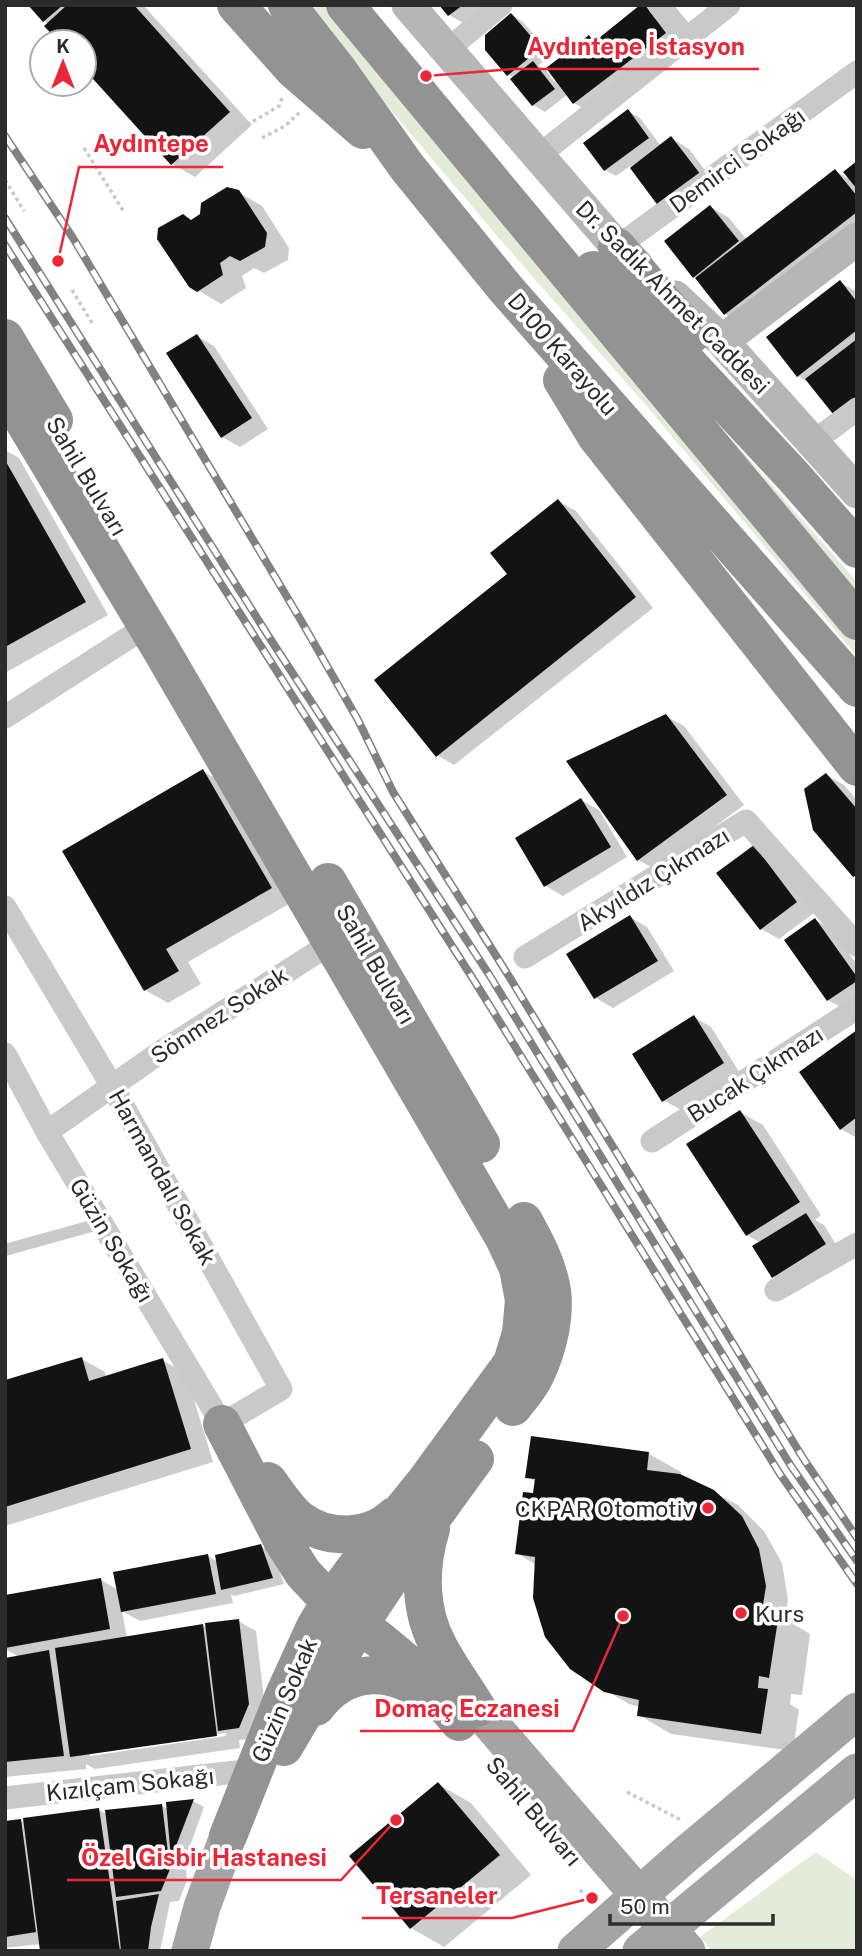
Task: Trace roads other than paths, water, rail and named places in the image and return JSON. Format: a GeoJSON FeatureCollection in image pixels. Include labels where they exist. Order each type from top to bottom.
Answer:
{"type":"FeatureCollection","features":[{"type":"Feature","properties":{"kind":"highway"},"geometry":{"type":"LineString","coordinates":[[236,5],[294,70],[407,167]]}},
{"type":"Feature","properties":{"kind":"highway","name":"D100 Karayolu"},"geometry":{"type":"LineString","coordinates":[[287,5],[338,70],[407,167],[506,289],[857,688]]}},
{"type":"Feature","properties":{"kind":"highway"},"geometry":{"type":"LineString","coordinates":[[345,5],[857,621]]}},
{"type":"Feature","properties":{"kind":"highway"},"geometry":{"type":"LineString","coordinates":[[428,106],[683,358],[857,548]]}},
{"type":"Feature","properties":{"kind":"highway"},"geometry":{"type":"LineString","coordinates":[[617,247],[705,352],[793,476]]}},
{"type":"Feature","properties":{"kind":"highway"},"geometry":{"type":"LineString","coordinates":[[506,289],[596,436],[857,767]]}},
{"type":"Feature","properties":{"kind":"highway","name":"Sahil Bulvarı"},"geometry":{"type":"LineString","coordinates":[[5,338],[386,979],[520,1212],[540,1251],[551,1283],[552,1314],[546,1349],[534,1378],[443,1502],[367,1583]]}},
{"type":"Feature","properties":{"kind":"highway","name":"Sahil Bulvarı"},"geometry":{"type":"LineString","coordinates":[[5,390],[333,942],[519,1268],[524,1300],[522,1333],[512,1363],[406,1505],[367,1583]]}},
{"type":"Feature","properties":{"kind":"highway"},"geometry":{"type":"LineString","coordinates":[[779,601],[857,701]]}},
{"type":"Feature","properties":{"kind":"highway"},"geometry":{"type":"LineString","coordinates":[[222,1424],[297,1518],[318,1531],[340,1535],[364,1532],[384,1526],[406,1505]]}},
{"type":"Feature","properties":{"kind":"highway","name":"Sahil Bulvarı"},"geometry":{"type":"LineString","coordinates":[[222,1424],[282,1540],[303,1573],[330,1602],[381,1641],[468,1715]]}},
{"type":"Feature","properties":{"kind":"highway"},"geometry":{"type":"LineString","coordinates":[[443,1502],[426,1548],[423,1567],[426,1617],[468,1715]]}},
{"type":"Feature","properties":{"kind":"highway"},"geometry":{"type":"LineString","coordinates":[[267,1762],[360,1625],[367,1583]]}},
{"type":"Feature","properties":{"kind":"highway","name":"Sahil Bulvarı"},"geometry":{"type":"LineString","coordinates":[[367,1583],[468,1715]]}},
{"type":"Feature","properties":{"kind":"highway","name":"Güzin Sokak"},"geometry":{"type":"LineString","coordinates":[[228,1836],[267,1762],[284,1695],[315,1627],[330,1602],[367,1583]]}},
{"type":"Feature","properties":{"kind":"highway"},"geometry":{"type":"LineString","coordinates":[[267,1762],[323,1698],[342,1682],[367,1675],[387,1675],[417,1687],[435,1700],[468,1715]]}},
{"type":"Feature","properties":{"kind":"main road","name":"Dr. Sadık Ahmet Caddesi"},"geometry":{"type":"LineString","coordinates":[[408,5],[617,247],[722,341],[857,492]]}},
{"type":"Feature","properties":{"kind":"main road"},"geometry":{"type":"LineString","coordinates":[[722,341],[857,239]]}},
{"type":"Feature","properties":{"kind":"main road"},"geometry":{"type":"LineString","coordinates":[[576,1951],[683,1838],[857,1711]]}},
{"type":"Feature","properties":{"kind":"main road","name":"Sahil Bulvarı"},"geometry":{"type":"LineString","coordinates":[[468,1715],[655,1951]]}},
{"type":"Feature","properties":{"kind":"main road","name":"Sahil Bulvarı"},"geometry":{"type":"LineString","coordinates":[[468,1715],[687,1951]]}},
{"type":"Feature","properties":{"kind":"main road"},"geometry":{"type":"LineString","coordinates":[[640,1951],[857,1772]]}},
{"type":"Feature","properties":{"kind":"main road"},"geometry":{"type":"LineString","coordinates":[[190,1951],[202,1906],[228,1836]]}},
{"type":"Feature","properties":{"kind":"street"},"geometry":{"type":"LineString","coordinates":[[447,50],[501,5]]}},
{"type":"Feature","properties":{"kind":"street"},"geometry":{"type":"LineString","coordinates":[[659,5],[687,39]]}},
{"type":"Feature","properties":{"kind":"street"},"geometry":{"type":"LineString","coordinates":[[538,156],[729,5]]}},
{"type":"Feature","properties":{"kind":"street","name":"Demirci Sokağı"},"geometry":{"type":"LineString","coordinates":[[617,247],[857,72]]}},
{"type":"Feature","properties":{"kind":"street"},"geometry":{"type":"LineString","coordinates":[[813,442],[857,409]]}},
{"type":"Feature","properties":{"kind":"street"},"geometry":{"type":"LineString","coordinates":[[5,717],[147,626]]}},
{"type":"Feature","properties":{"kind":"street","name":"Akyıldız Çıkmazı"},"geometry":{"type":"LineString","coordinates":[[525,957],[746,821],[857,945]]}},
{"type":"Feature","properties":{"kind":"street","name":"Harmandalı Sokak"},"geometry":{"type":"LineString","coordinates":[[5,907],[112,1086],[281,1389],[222,1424]]}},
{"type":"Feature","properties":{"kind":"street"},"geometry":{"type":"LineString","coordinates":[[333,942],[343,939],[355,942],[362,947],[386,979]]}},
{"type":"Feature","properties":{"kind":"street","name":"Sönmez Sokak"},"geometry":{"type":"LineString","coordinates":[[47,1132],[159,1053],[333,942]]}},
{"type":"Feature","properties":{"kind":"street","name":"Bucak Çıkmazı"},"geometry":{"type":"LineString","coordinates":[[652,1141],[857,1008]]}},
{"type":"Feature","properties":{"kind":"street","name":"Güzin Sokağı"},"geometry":{"type":"LineString","coordinates":[[5,1054],[47,1132],[222,1424]]}},
{"type":"Feature","properties":{"kind":"street"},"geometry":{"type":"LineString","coordinates":[[776,1290],[857,1244]]}},
{"type":"Feature","properties":{"kind":"street","name":"Kızılçam Sokağı"},"geometry":{"type":"LineString","coordinates":[[5,1798],[267,1762]]}},
{"type":"Feature","properties":{"kind":"lane"},"geometry":{"type":"LineString","coordinates":[[5,1250],[102,1223]]}},
{"type":"Feature","properties":{"kind":"railway"},"geometry":{"type":"LineString","coordinates":[[5,136],[73,238],[299,617],[358,720],[393,792],[803,1458],[857,1538]]}},
{"type":"Feature","properties":{"kind":"railway"},"geometry":{"type":"LineString","coordinates":[[5,218],[269,637],[490,976],[791,1466],[857,1561]]}},
{"type":"Feature","properties":{"kind":"railway"},"geometry":{"type":"LineString","coordinates":[[5,245],[475,982],[780,1474],[857,1584]]}},
{"type":"Feature","properties":{"kind":"place","name":"Aydıntepe İstasyon"},"geometry":{"type":"Point","coordinates":[426,76]}},
{"type":"Feature","properties":{"kind":"place","name":"Aydıntepe"},"geometry":{"type":"Point","coordinates":[58,261]}},
{"type":"Feature","properties":{"kind":"place","name":"CKPAR Otomotiv"},"geometry":{"type":"Point","coordinates":[708,1508]}},
{"type":"Feature","properties":{"kind":"place","name":"Kurs"},"geometry":{"type":"Point","coordinates":[741,1613]}},
{"type":"Feature","properties":{"kind":"place","name":"Domaç Eczanesi"},"geometry":{"type":"Point","coordinates":[623,1616]}},
{"type":"Feature","properties":{"kind":"place","name":"Özel Gisbir Hastanesi"},"geometry":{"type":"Point","coordinates":[396,1820]}},
{"type":"Feature","properties":{"kind":"place","name":"Tersaneler"},"geometry":{"type":"Point","coordinates":[592,1898]}}]}
